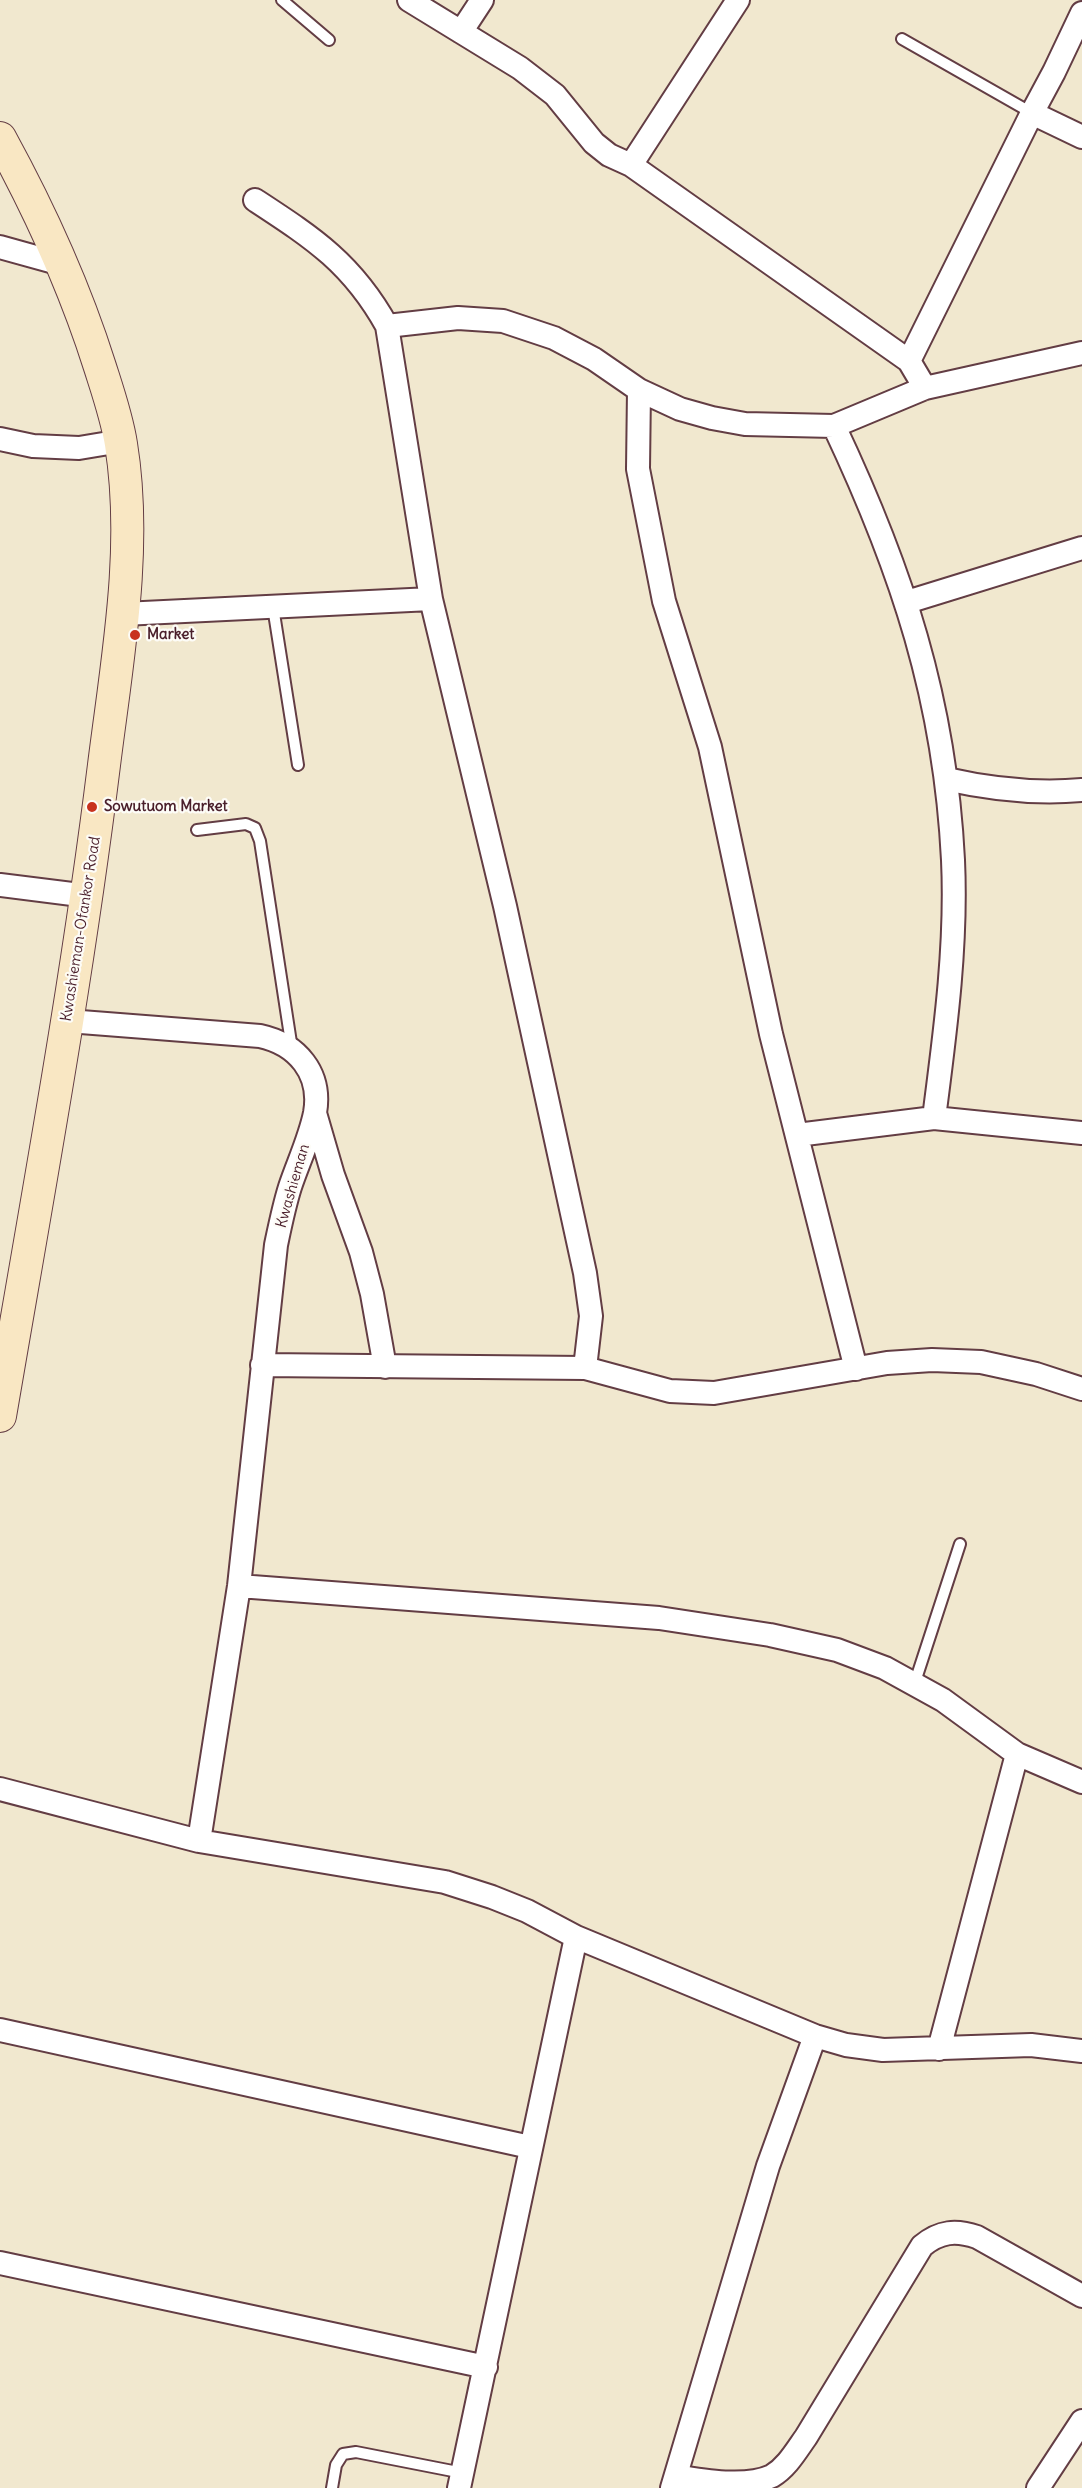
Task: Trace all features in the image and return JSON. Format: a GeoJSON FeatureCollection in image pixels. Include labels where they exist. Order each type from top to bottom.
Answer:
{"type":"FeatureCollection","features":[{"type":"Feature","properties":{"kind":"main road","name":"Kwashieman-Ofankor Road"},"geometry":{"type":"LineString","coordinates":[[0,138],[31,195],[62,264],[89,333],[121,441],[126,512],[123,614],[88,896],[0,1416]]}},
{"type":"Feature","properties":{"kind":"street"},"geometry":{"type":"LineString","coordinates":[[409,0],[520,68],[555,95],[594,143],[609,155],[632,165],[909,361],[925,388]]}},
{"type":"Feature","properties":{"kind":"street"},"geometry":{"type":"LineString","coordinates":[[461,32],[482,0]]}},
{"type":"Feature","properties":{"kind":"street"},"geometry":{"type":"LineString","coordinates":[[632,165],[738,0]]}},
{"type":"Feature","properties":{"kind":"street"},"geometry":{"type":"LineString","coordinates":[[909,361],[1082,13]]}},
{"type":"Feature","properties":{"kind":"street"},"geometry":{"type":"LineString","coordinates":[[1032,113],[1082,137]]}},
{"type":"Feature","properties":{"kind":"street"},"geometry":{"type":"LineString","coordinates":[[255,200],[324,247],[351,274],[375,305],[387,326],[431,599],[505,906],[585,1273],[591,1316],[585,1368]]}},
{"type":"Feature","properties":{"kind":"street"},"geometry":{"type":"LineString","coordinates":[[0,247],[62,264]]}},
{"type":"Feature","properties":{"kind":"street"},"geometry":{"type":"LineString","coordinates":[[387,326],[458,318],[503,321],[554,339],[594,359],[639,390],[680,409],[745,424],[834,426],[925,388],[1082,353]]}},
{"type":"Feature","properties":{"kind":"street"},"geometry":{"type":"LineString","coordinates":[[639,390],[638,469],[664,601],[710,747],[771,1034],[856,1369]]}},
{"type":"Feature","properties":{"kind":"street"},"geometry":{"type":"LineString","coordinates":[[834,426],[882,533],[907,602],[927,672],[946,779],[953,861],[952,929],[948,1011],[934,1118]]}},
{"type":"Feature","properties":{"kind":"street"},"geometry":{"type":"LineString","coordinates":[[0,439],[33,446],[79,448],[121,441]]}},
{"type":"Feature","properties":{"kind":"street"},"geometry":{"type":"LineString","coordinates":[[907,602],[1082,548]]}},
{"type":"Feature","properties":{"kind":"street"},"geometry":{"type":"LineString","coordinates":[[123,614],[431,599]]}},
{"type":"Feature","properties":{"kind":"street"},"geometry":{"type":"LineString","coordinates":[[946,779],[979,787],[1052,792],[1082,790]]}},
{"type":"Feature","properties":{"kind":"street"},"geometry":{"type":"LineString","coordinates":[[0,885],[88,896]]}},
{"type":"Feature","properties":{"kind":"street"},"geometry":{"type":"LineString","coordinates":[[68,1021],[260,1036],[277,1040],[292,1049]]}},
{"type":"Feature","properties":{"kind":"street","name":"Kwashieman"},"geometry":{"type":"LineString","coordinates":[[199,1841],[239,1586],[276,1245],[286,1199],[315,1113],[316,1095],[310,1075],[304,1061],[292,1049]]}},
{"type":"Feature","properties":{"kind":"street"},"geometry":{"type":"LineString","coordinates":[[315,1113],[333,1176],[361,1252],[372,1294],[385,1367]]}},
{"type":"Feature","properties":{"kind":"street"},"geometry":{"type":"LineString","coordinates":[[797,1135],[934,1118],[1082,1133]]}},
{"type":"Feature","properties":{"kind":"street"},"geometry":{"type":"LineString","coordinates":[[262,1365],[585,1368],[670,1391],[714,1393],[887,1363],[932,1360],[981,1362],[1036,1374],[1082,1389]]}},
{"type":"Feature","properties":{"kind":"street"},"geometry":{"type":"LineString","coordinates":[[239,1586],[658,1618],[770,1635],[837,1650],[915,1682],[1017,1754],[1080,1777]]}},
{"type":"Feature","properties":{"kind":"street"},"geometry":{"type":"LineString","coordinates":[[939,2049],[1017,1754]]}},
{"type":"Feature","properties":{"kind":"street"},"geometry":{"type":"LineString","coordinates":[[0,1789],[199,1841],[445,1882],[527,1911],[576,1937],[815,2036],[846,2045],[883,2050],[1030,2045],[1082,2051]]}},
{"type":"Feature","properties":{"kind":"street"},"geometry":{"type":"LineString","coordinates":[[461,2481],[576,1937]]}},
{"type":"Feature","properties":{"kind":"street"},"geometry":{"type":"LineString","coordinates":[[0,2030],[530,2148]]}},
{"type":"Feature","properties":{"kind":"street"},"geometry":{"type":"LineString","coordinates":[[815,2036],[768,2166],[674,2482],[736,2485],[772,2477],[789,2460],[806,2437],[922,2246],[932,2238],[943,2233],[961,2232],[977,2237],[1082,2296]]}},
{"type":"Feature","properties":{"kind":"street"},"geometry":{"type":"LineString","coordinates":[[0,2263],[486,2367]]}},
{"type":"Feature","properties":{"kind":"street"},"geometry":{"type":"LineString","coordinates":[[1038,2488],[1082,2421]]}},
{"type":"Feature","properties":{"kind":"lane"},"geometry":{"type":"LineString","coordinates":[[282,0],[329,40]]}},
{"type":"Feature","properties":{"kind":"lane"},"geometry":{"type":"LineString","coordinates":[[902,39],[1032,113]]}},
{"type":"Feature","properties":{"kind":"lane"},"geometry":{"type":"LineString","coordinates":[[273,607],[298,765]]}},
{"type":"Feature","properties":{"kind":"lane"},"geometry":{"type":"LineString","coordinates":[[197,830],[246,824],[255,828],[260,841],[292,1049]]}},
{"type":"Feature","properties":{"kind":"lane"},"geometry":{"type":"LineString","coordinates":[[915,1682],[960,1544]]}},
{"type":"Feature","properties":{"kind":"lane"},"geometry":{"type":"LineString","coordinates":[[332,2488],[336,2465],[343,2454],[356,2452],[461,2481]]}},
{"type":"Feature","properties":{"kind":"place","name":"Market"},"geometry":{"type":"Point","coordinates":[135,635]}},
{"type":"Feature","properties":{"kind":"place","name":"Sowutuom Market"},"geometry":{"type":"Point","coordinates":[92,807]}}]}
